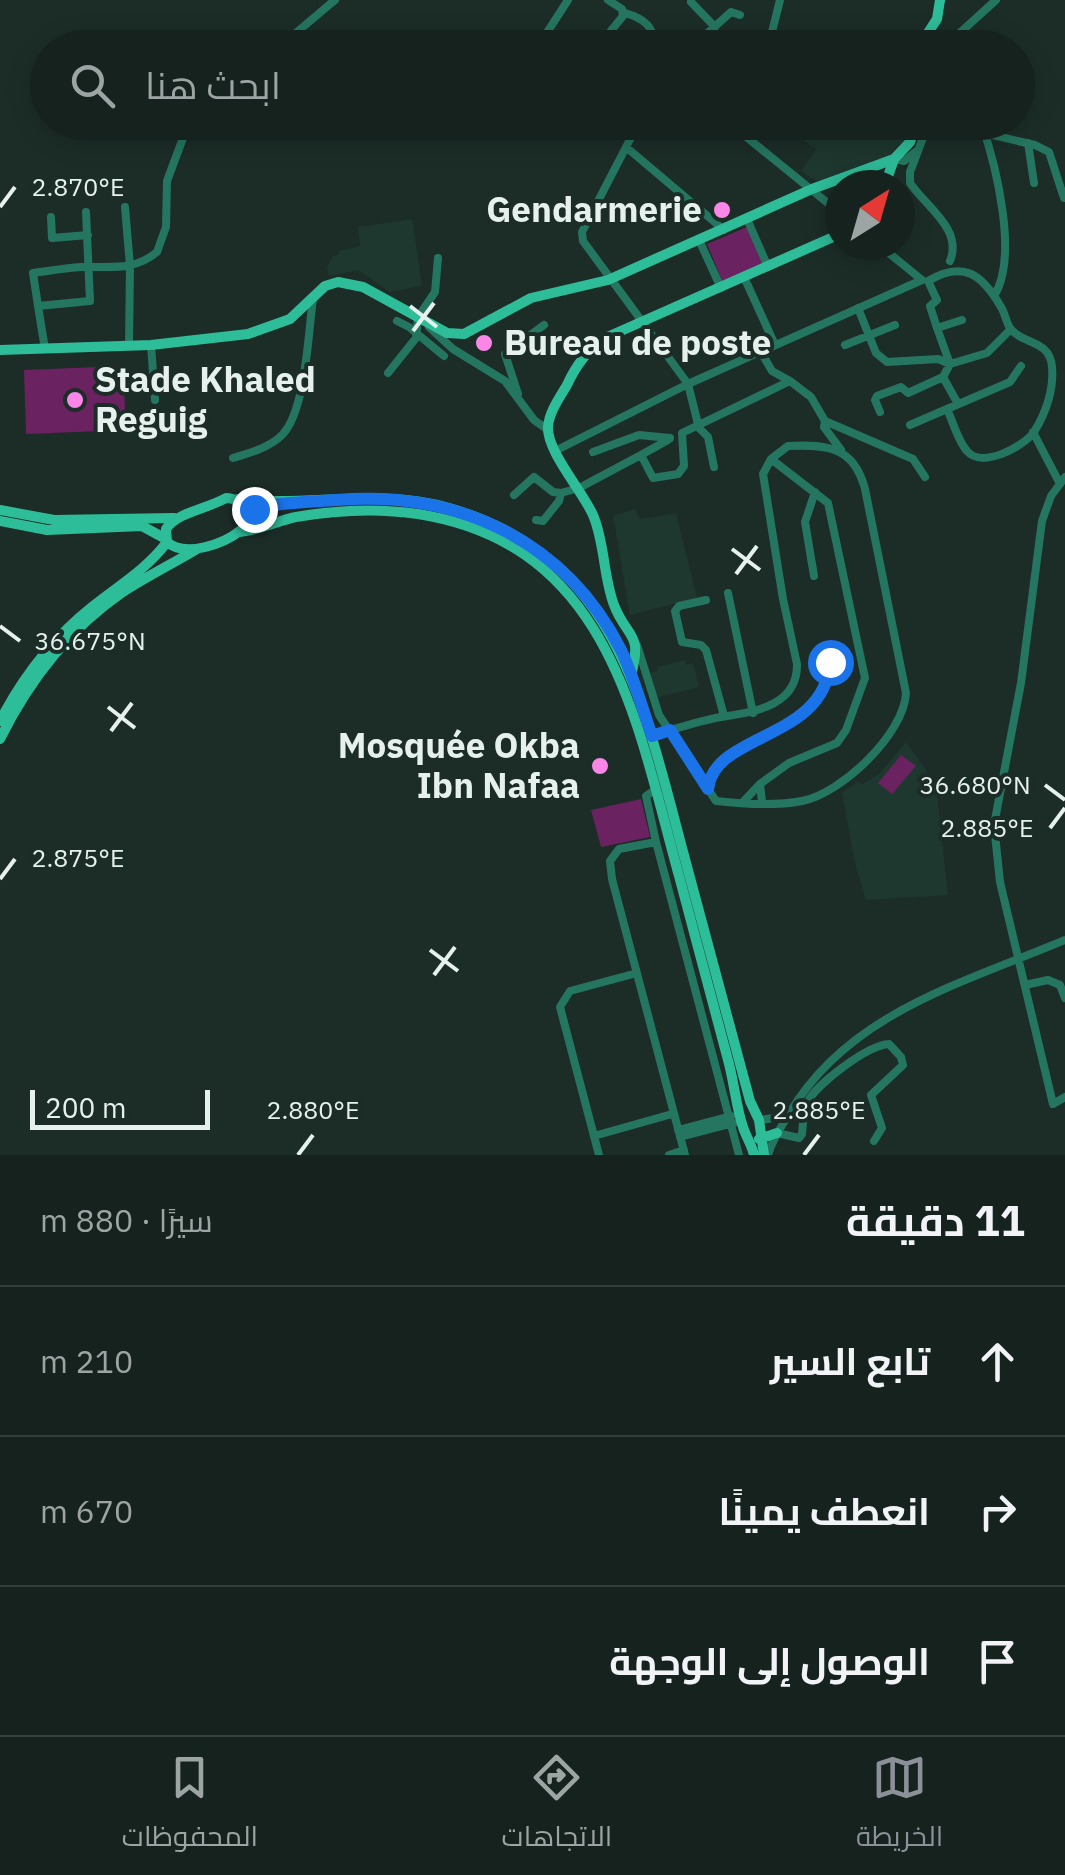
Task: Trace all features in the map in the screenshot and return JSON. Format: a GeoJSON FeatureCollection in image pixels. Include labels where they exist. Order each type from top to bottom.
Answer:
{"type":"FeatureCollection","features":[{"type":"Feature","properties":{"kind":"main road"},"geometry":{"type":"LineString","coordinates":[[930,30],[937,19],[940,0]]}},
{"type":"Feature","properties":{"kind":"main road"},"geometry":{"type":"LineString","coordinates":[[0,350],[151,345],[248,334],[284,322],[325,286],[348,282],[446,332],[464,334],[531,298],[608,280],[812,189],[894,158],[911,140]]}},
{"type":"Feature","properties":{"kind":"main road"},"geometry":{"type":"LineString","coordinates":[[890,170],[894,158]]}},
{"type":"Feature","properties":{"kind":"main road"},"geometry":{"type":"LineString","coordinates":[[626,689],[636,654],[635,641],[614,606],[594,516],[555,450],[548,430],[550,416],[590,348],[825,241]]}},
{"type":"Feature","properties":{"kind":"main road"},"geometry":{"type":"LineString","coordinates":[[0,510],[54,520],[176,518],[205,510],[226,498],[285,504]]}},
{"type":"Feature","properties":{"kind":"main road"},"geometry":{"type":"LineString","coordinates":[[261,528],[252,521],[254,509],[285,504],[405,499],[448,508],[489,523],[527,544],[562,572],[591,604],[622,652],[652,736],[739,1115]]}},
{"type":"Feature","properties":{"kind":"main road"},"geometry":{"type":"LineString","coordinates":[[238,500],[248,516],[238,532]]}},
{"type":"Feature","properties":{"kind":"main road"},"geometry":{"type":"LineString","coordinates":[[0,721],[22,683],[59,637],[124,587],[238,532],[296,517],[376,510],[432,517],[479,531],[523,555],[561,587],[603,642],[626,689],[739,1115],[766,1155]]}},
{"type":"Feature","properties":{"kind":"main road"},"geometry":{"type":"LineString","coordinates":[[0,739],[27,691],[64,643],[154,559],[166,540],[166,529],[176,518]]}},
{"type":"Feature","properties":{"kind":"main road"},"geometry":{"type":"LineString","coordinates":[[0,521],[46,530],[136,525],[152,529],[178,550],[196,550]]}},
{"type":"Feature","properties":{"kind":"main road"},"geometry":{"type":"LineString","coordinates":[[136,525],[153,538],[154,559]]}},
{"type":"Feature","properties":{"kind":"main road"},"geometry":{"type":"LineString","coordinates":[[622,652],[632,650],[635,641]]}},
{"type":"Feature","properties":{"kind":"main road"},"geometry":{"type":"LineString","coordinates":[[739,1115],[758,1120],[754,1155]]}},
{"type":"Feature","properties":{"kind":"main road"},"geometry":{"type":"LineString","coordinates":[[755,1138],[777,1133]]}},
{"type":"Feature","properties":{"kind":"street"},"geometry":{"type":"LineString","coordinates":[[299,30],[335,0]]}},
{"type":"Feature","properties":{"kind":"street"},"geometry":{"type":"LineString","coordinates":[[549,30],[568,0]]}},
{"type":"Feature","properties":{"kind":"street"},"geometry":{"type":"LineString","coordinates":[[608,0],[622,9],[623,16]]}},
{"type":"Feature","properties":{"kind":"street"},"geometry":{"type":"LineString","coordinates":[[770,30],[778,0]]}},
{"type":"Feature","properties":{"kind":"street"},"geometry":{"type":"LineString","coordinates":[[963,30],[996,0]]}},
{"type":"Feature","properties":{"kind":"street"},"geometry":{"type":"LineString","coordinates":[[691,2],[715,27]]}},
{"type":"Feature","properties":{"kind":"street"},"geometry":{"type":"LineString","coordinates":[[712,30],[730,12],[740,15]]}},
{"type":"Feature","properties":{"kind":"street"},"geometry":{"type":"LineString","coordinates":[[612,30],[625,13],[652,30]]}},
{"type":"Feature","properties":{"kind":"street"},"geometry":{"type":"LineString","coordinates":[[45,349],[33,273],[130,266],[152,257],[161,246],[166,228],[167,180],[182,140]]}},
{"type":"Feature","properties":{"kind":"street"},"geometry":{"type":"LineString","coordinates":[[630,140],[582,232],[583,241],[688,384],[699,428],[708,437],[714,467]]}},
{"type":"Feature","properties":{"kind":"street"},"geometry":{"type":"LineString","coordinates":[[757,140],[825,200]]}},
{"type":"Feature","properties":{"kind":"street"},"geometry":{"type":"LineString","coordinates":[[923,140],[910,172],[910,182],[953,236],[950,261]]}},
{"type":"Feature","properties":{"kind":"street"},"geometry":{"type":"LineString","coordinates":[[986,140],[1001,212],[1005,254],[1002,279],[994,296]]}},
{"type":"Feature","properties":{"kind":"street"},"geometry":{"type":"LineString","coordinates":[[1015,140],[1050,154],[1064,198]]}},
{"type":"Feature","properties":{"kind":"street"},"geometry":{"type":"LineString","coordinates":[[1028,143],[1034,183]]}},
{"type":"Feature","properties":{"kind":"street"},"geometry":{"type":"LineString","coordinates":[[626,147],[724,230]]}},
{"type":"Feature","properties":{"kind":"street"},"geometry":{"type":"LineString","coordinates":[[894,158],[904,161],[921,147]]}},
{"type":"Feature","properties":{"kind":"street"},"geometry":{"type":"LineString","coordinates":[[125,207],[130,266],[129,346]]}},
{"type":"Feature","properties":{"kind":"street"},"geometry":{"type":"LineString","coordinates":[[38,306],[90,300],[86,212]]}},
{"type":"Feature","properties":{"kind":"street"},"geometry":{"type":"LineString","coordinates":[[51,217],[52,238],[88,235]]}},
{"type":"Feature","properties":{"kind":"street"},"geometry":{"type":"LineString","coordinates":[[747,219],[768,266]]}},
{"type":"Feature","properties":{"kind":"street"},"geometry":{"type":"LineString","coordinates":[[699,240],[721,288]]}},
{"type":"Feature","properties":{"kind":"street"},"geometry":{"type":"LineString","coordinates":[[388,374],[412,344],[418,317],[435,292],[438,258]]}},
{"type":"Feature","properties":{"kind":"street"},"geometry":{"type":"LineString","coordinates":[[880,412],[877,396],[901,387],[908,393],[943,377],[950,364],[930,307],[937,300],[925,281],[898,260]]}},
{"type":"Feature","properties":{"kind":"street"},"geometry":{"type":"LineString","coordinates":[[555,450],[688,384],[858,308],[950,270],[964,270],[977,277],[994,296],[1010,330],[1048,352],[1052,388],[1034,432],[1003,453],[987,458],[967,452],[947,410]]}},
{"type":"Feature","properties":{"kind":"street"},"geometry":{"type":"LineString","coordinates":[[744,277],[775,345]]}},
{"type":"Feature","properties":{"kind":"street"},"geometry":{"type":"LineString","coordinates":[[233,458],[271,444],[290,425],[313,299]]}},
{"type":"Feature","properties":{"kind":"street"},"geometry":{"type":"LineString","coordinates":[[858,308],[882,360],[938,358],[950,364],[987,353],[1010,330]]}},
{"type":"Feature","properties":{"kind":"street"},"geometry":{"type":"LineString","coordinates":[[418,317],[453,349],[504,381],[534,420],[548,430]]}},
{"type":"Feature","properties":{"kind":"street"},"geometry":{"type":"LineString","coordinates":[[937,328],[962,320]]}},
{"type":"Feature","properties":{"kind":"street"},"geometry":{"type":"LineString","coordinates":[[397,321],[444,356]]}},
{"type":"Feature","properties":{"kind":"street"},"geometry":{"type":"LineString","coordinates":[[520,400],[505,354],[544,325]]}},
{"type":"Feature","properties":{"kind":"street"},"geometry":{"type":"LineString","coordinates":[[845,345],[895,325]]}},
{"type":"Feature","properties":{"kind":"street"},"geometry":{"type":"LineString","coordinates":[[151,345],[155,400]]}},
{"type":"Feature","properties":{"kind":"street"},"geometry":{"type":"LineString","coordinates":[[635,641],[653,700],[716,801],[801,802],[857,769],[898,724],[906,704],[905,684],[858,467],[824,427],[811,397],[772,371],[761,352]]}},
{"type":"Feature","properties":{"kind":"street"},"geometry":{"type":"LineString","coordinates":[[910,425],[1010,382],[1021,366]]}},
{"type":"Feature","properties":{"kind":"street"},"geometry":{"type":"LineString","coordinates":[[943,377],[958,404]]}},
{"type":"Feature","properties":{"kind":"street"},"geometry":{"type":"LineString","coordinates":[[514,495],[534,477],[553,492],[579,488],[670,438],[699,428],[790,381]]}},
{"type":"Feature","properties":{"kind":"street"},"geometry":{"type":"LineString","coordinates":[[825,422],[913,460],[925,477]]}},
{"type":"Feature","properties":{"kind":"street"},"geometry":{"type":"LineString","coordinates":[[1034,432],[1062,480],[1042,521],[1021,682],[994,825],[1000,882],[1053,1104],[1065,1097]]}},
{"type":"Feature","properties":{"kind":"street"},"geometry":{"type":"LineString","coordinates":[[640,455],[654,478],[678,474],[684,466],[682,434]]}},
{"type":"Feature","properties":{"kind":"street"},"geometry":{"type":"LineString","coordinates":[[593,452],[638,435],[670,438]]}},
{"type":"Feature","properties":{"kind":"street"},"geometry":{"type":"LineString","coordinates":[[652,736],[724,716],[753,713],[785,694],[798,674],[763,480],[771,458],[793,445],[844,453]]}},
{"type":"Feature","properties":{"kind":"street"},"geometry":{"type":"LineString","coordinates":[[743,802],[760,784],[796,759],[837,742],[846,730],[864,684],[830,508],[771,458]]}},
{"type":"Feature","properties":{"kind":"street"},"geometry":{"type":"LineString","coordinates":[[814,576],[804,522],[815,492]]}},
{"type":"Feature","properties":{"kind":"street"},"geometry":{"type":"LineString","coordinates":[[536,520],[543,522],[560,501],[561,493]]}},
{"type":"Feature","properties":{"kind":"street"},"geometry":{"type":"LineString","coordinates":[[728,594],[753,713]]}},
{"type":"Feature","properties":{"kind":"street"},"geometry":{"type":"LineString","coordinates":[[706,600],[679,606],[676,611],[682,642],[706,650],[724,716]]}},
{"type":"Feature","properties":{"kind":"street"},"geometry":{"type":"LineString","coordinates":[[708,789],[712,774],[724,762],[806,712],[826,682],[830,654]]}},
{"type":"Feature","properties":{"kind":"street"},"geometry":{"type":"LineString","coordinates":[[760,784],[762,802]]}},
{"type":"Feature","properties":{"kind":"street"},"geometry":{"type":"LineString","coordinates":[[655,790],[646,796],[656,842],[739,1115],[739,1155]]}},
{"type":"Feature","properties":{"kind":"street"},"geometry":{"type":"LineString","coordinates":[[656,842],[618,849],[610,861],[685,1153],[668,1155]]}},
{"type":"Feature","properties":{"kind":"street"},"geometry":{"type":"LineString","coordinates":[[766,1155],[792,1107],[831,1058],[864,1032],[940,991],[1065,940]]}},
{"type":"Feature","properties":{"kind":"street"},"geometry":{"type":"LineString","coordinates":[[598,1155],[560,1013],[562,1002],[570,990],[637,973]]}},
{"type":"Feature","properties":{"kind":"street"},"geometry":{"type":"LineString","coordinates":[[1025,985],[1048,980],[1060,985],[1065,998]]}},
{"type":"Feature","properties":{"kind":"street"},"geometry":{"type":"LineString","coordinates":[[777,1133],[799,1138],[806,1106],[818,1089],[876,1046],[889,1044],[902,1057],[903,1065],[870,1094],[882,1128],[874,1141]]}},
{"type":"Feature","properties":{"kind":"street"},"geometry":{"type":"LineString","coordinates":[[758,1120],[778,1116],[792,1107]]}},
{"type":"Feature","properties":{"kind":"street"},"geometry":{"type":"LineString","coordinates":[[594,1136],[672,1114]]}},
{"type":"Feature","properties":{"kind":"street"},"geometry":{"type":"LineString","coordinates":[[679,1133],[739,1115]]}},
{"type":"Feature","properties":{"kind":"shaded area"},"geometry":{"type":"Polygon","coordinates":[[[803,140],[906,140],[888,156],[850,170],[825,170],[825,179],[818,182],[801,171],[816,149],[803,140]]]}},
{"type":"Feature","properties":{"kind":"shaded area"},"geometry":{"type":"Polygon","coordinates":[[[412,219],[422,286],[390,292],[358,270],[329,276],[327,267],[333,256],[360,246],[358,227],[412,219]]]}},
{"type":"Feature","properties":{"kind":"shaded area"},"geometry":{"type":"Polygon","coordinates":[[[747,227],[764,266],[723,283],[707,244],[747,227]]]}},
{"type":"Feature","properties":{"kind":"shaded area","name":"Stade Khaled Reguig"},"geometry":{"type":"Polygon","coordinates":[[[123,366],[126,430],[26,434],[24,370],[123,366]]]}},
{"type":"Feature","properties":{"kind":"shaded area"},"geometry":{"type":"Polygon","coordinates":[[[635,509],[640,519],[676,513],[697,598],[630,615],[613,516],[635,509]]]}},
{"type":"Feature","properties":{"kind":"shaded area"},"geometry":{"type":"Polygon","coordinates":[[[685,660],[686,665],[693,663],[699,687],[655,698],[648,673],[685,660]]]}},
{"type":"Feature","properties":{"kind":"shaded area"},"geometry":{"type":"Polygon","coordinates":[[[906,742],[936,784],[948,895],[866,900],[842,792],[880,773],[906,742]]]}},
{"type":"Feature","properties":{"kind":"shaded area"},"geometry":{"type":"Polygon","coordinates":[[[901,755],[916,766],[892,794],[878,783],[901,755]]]}},
{"type":"Feature","properties":{"kind":"shaded area"},"geometry":{"type":"Polygon","coordinates":[[[641,799],[650,837],[601,847],[591,810],[641,799]]]}},
{"type":"Feature","properties":{"kind":"place","name":"Gendarmerie"},"geometry":{"type":"Point","coordinates":[722,210]}},
{"type":"Feature","properties":{"kind":"place","name":"Bureau de poste"},"geometry":{"type":"Point","coordinates":[484,343]}},
{"type":"Feature","properties":{"kind":"place","name":"Stade Khaled Reguig"},"geometry":{"type":"Point","coordinates":[75,400]}},
{"type":"Feature","properties":{"kind":"place","name":"Mosquée Okba Ibn Nafaa"},"geometry":{"type":"Point","coordinates":[600,766]}},
{"type":"Feature","properties":{"kind":"route"},"geometry":{"type":"LineString","coordinates":[[254,509],[361,498],[405,499],[469,514],[527,544],[562,572],[591,604],[622,652],[652,736],[670,730],[708,789],[712,774],[724,762],[806,712],[826,682],[830,662]]}}]}
